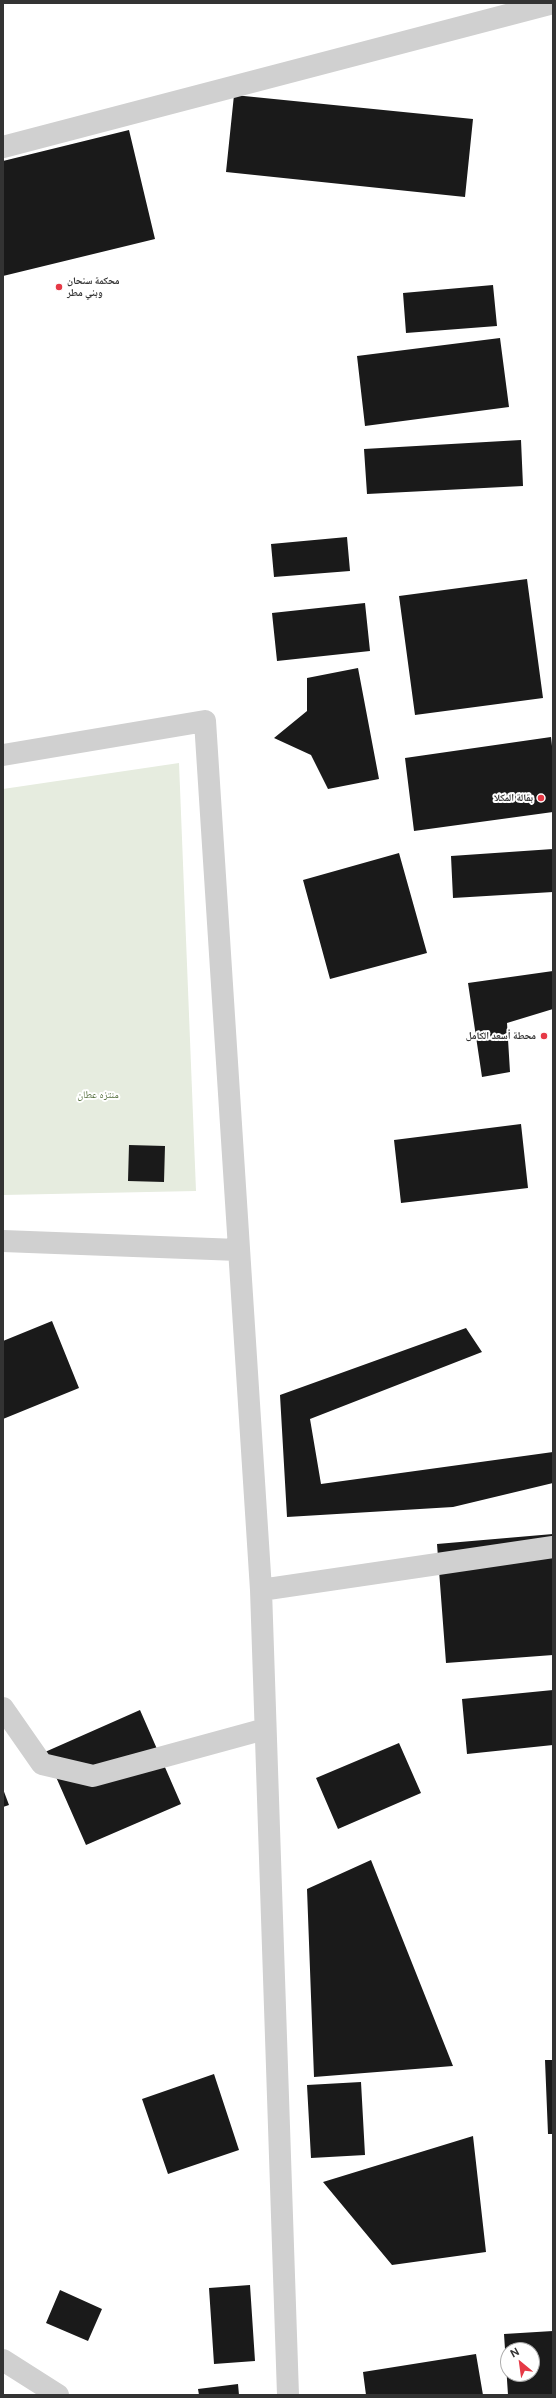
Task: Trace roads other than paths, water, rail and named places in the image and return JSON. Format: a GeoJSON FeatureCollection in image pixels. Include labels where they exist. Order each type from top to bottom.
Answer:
{"type":"FeatureCollection","features":[{"type":"Feature","properties":{"kind":"street"},"geometry":{"type":"LineString","coordinates":[[3,147],[553,3]]}},
{"type":"Feature","properties":{"kind":"street"},"geometry":{"type":"LineString","coordinates":[[3,754],[205,721],[261,1590],[288,2395]]}},
{"type":"Feature","properties":{"kind":"street"},"geometry":{"type":"LineString","coordinates":[[3,1241],[238,1250]]}},
{"type":"Feature","properties":{"kind":"street"},"geometry":{"type":"LineString","coordinates":[[261,1590],[553,1547]]}},
{"type":"Feature","properties":{"kind":"street"},"geometry":{"type":"LineString","coordinates":[[3,1708],[42,1764],[94,1776],[265,1729]]}},
{"type":"Feature","properties":{"kind":"street"},"geometry":{"type":"LineString","coordinates":[[3,2360],[58,2395]]}},
{"type":"Feature","properties":{"kind":"place","name":"محكمة سنحان وبني مطر"},"geometry":{"type":"Point","coordinates":[59,287]}},
{"type":"Feature","properties":{"kind":"place","name":"بقالة المكلا"},"geometry":{"type":"Point","coordinates":[541,798]}},
{"type":"Feature","properties":{"kind":"place","name":"محطة أسعد الكامل"},"geometry":{"type":"Point","coordinates":[544,1036]}},
{"type":"Feature","properties":{"kind":"park label","name":"منتزه عطان"},"geometry":{"type":"Point","coordinates":[98,1095]}}]}
